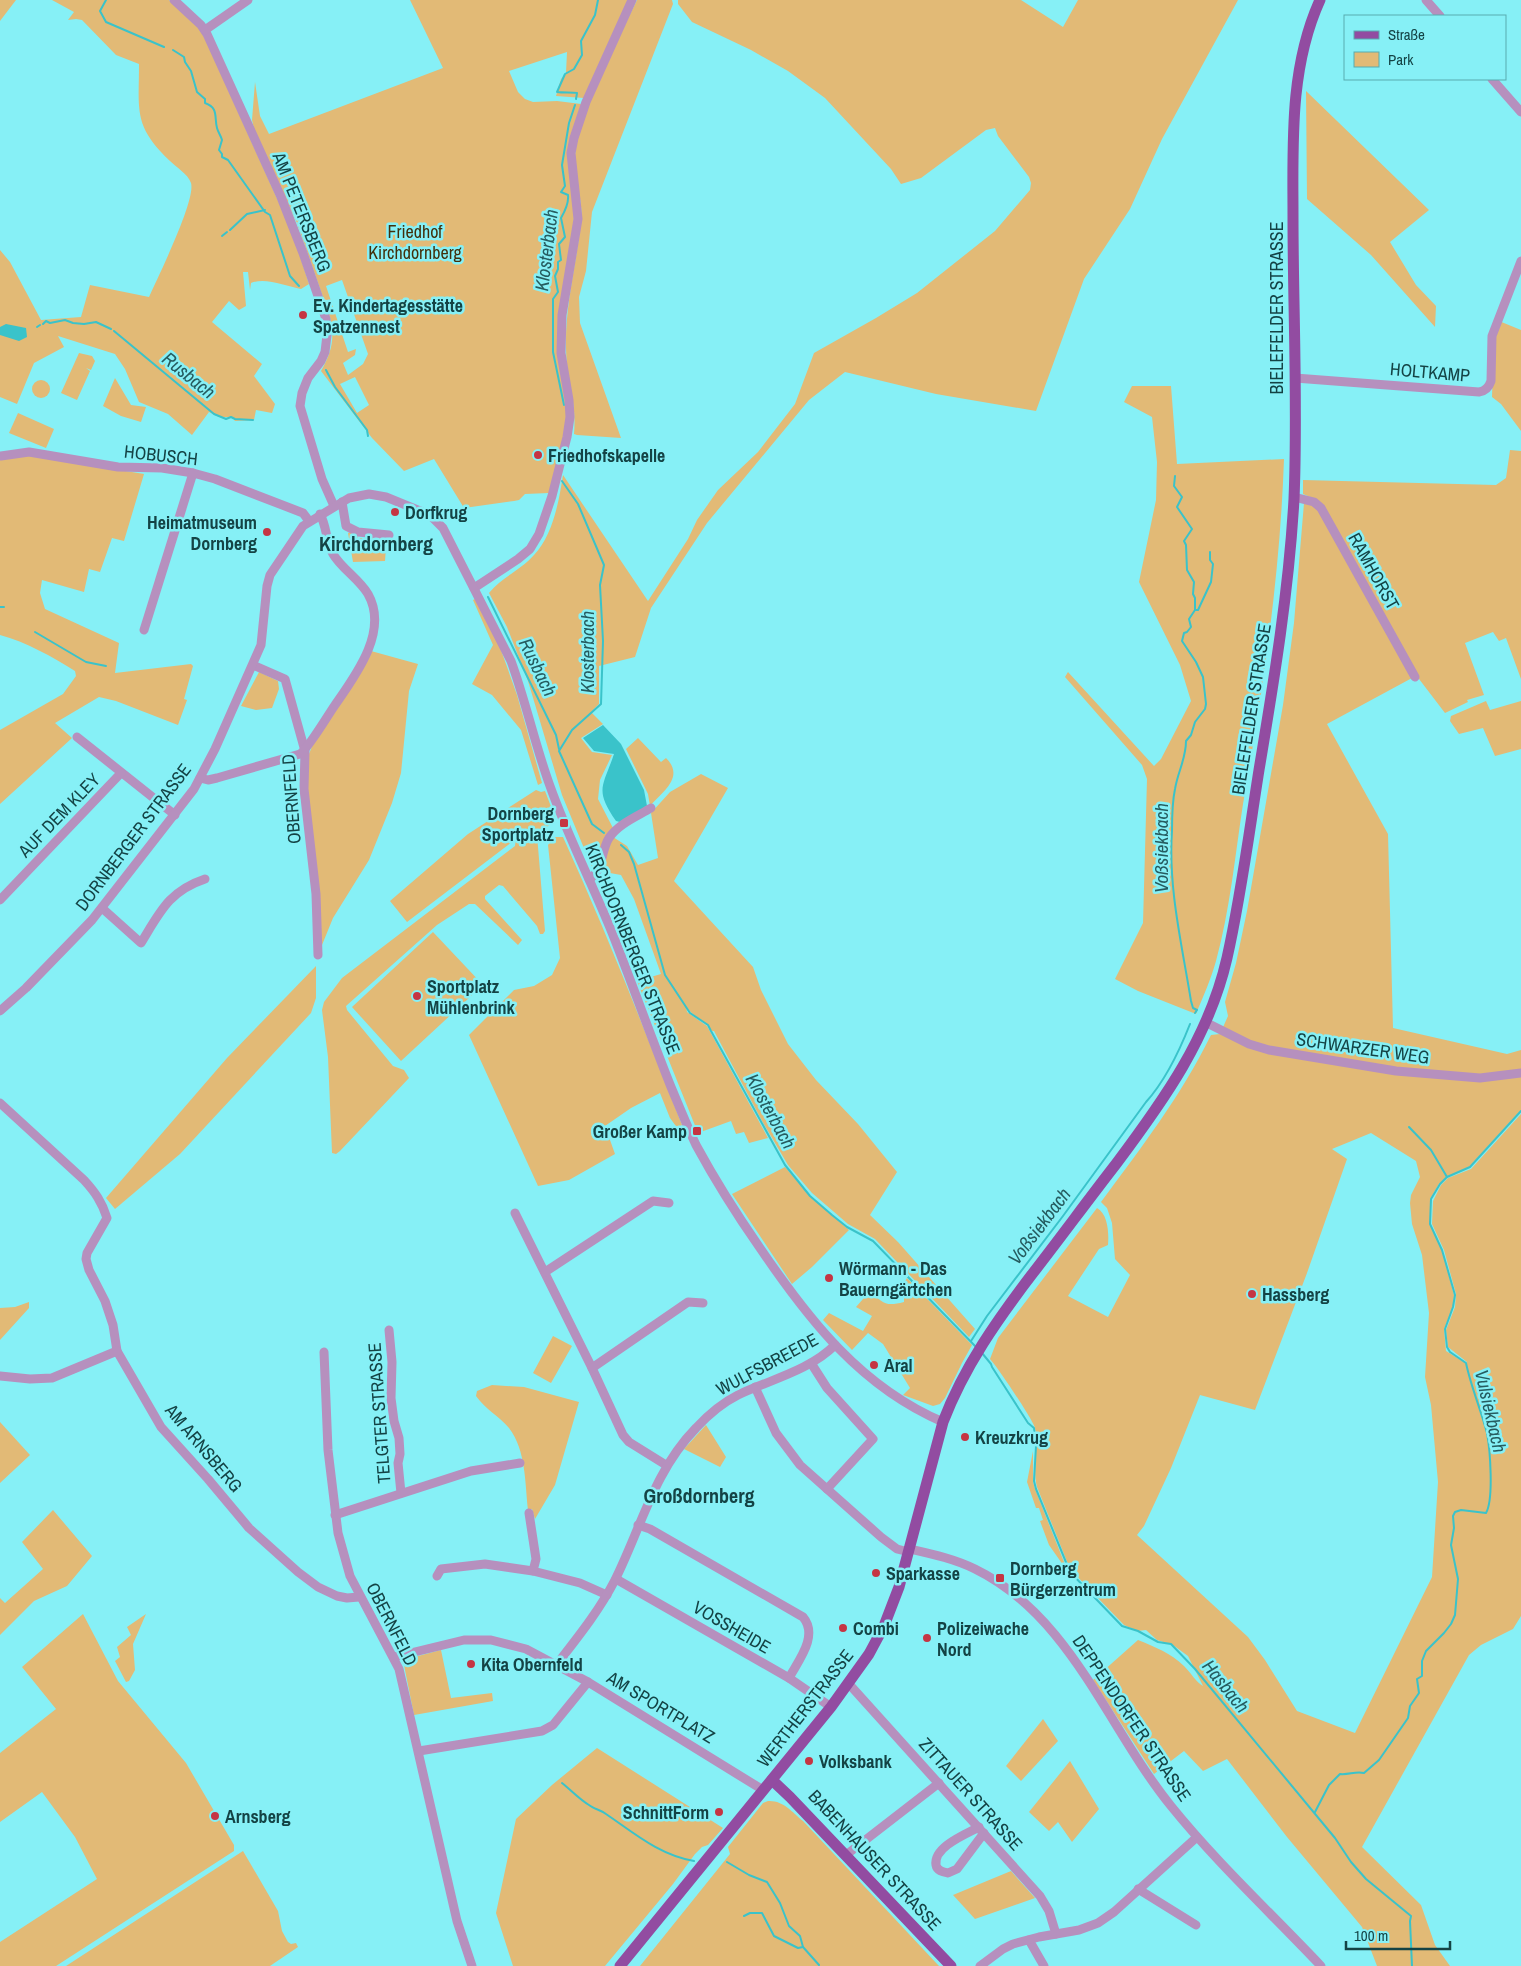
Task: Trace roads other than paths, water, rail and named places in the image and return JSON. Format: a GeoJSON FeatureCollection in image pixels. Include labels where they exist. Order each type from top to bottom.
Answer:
{"type":"FeatureCollection","features":[{"type":"Feature","properties":{"kind":"main road","name":"BIELEFELDER STRASSE"},"geometry":{"type":"LineString","coordinates":[[978,1349],[1020,1289],[1155,1112],[1185,1064],[1205,1022],[1226,962],[1238,906],[1282,622],[1294,497],[1293,156],[1296,97],[1301,62],[1314,13],[1320,0]]}},
{"type":"Feature","properties":{"kind":"main road","name":"WERTHERSTRASSE"},"geometry":{"type":"LineString","coordinates":[[620,1966],[849,1684],[884,1626],[910,1551],[943,1422],[952,1398],[978,1349]]}},
{"type":"Feature","properties":{"kind":"main road","name":"BABENHAUSER STRASSE"},"geometry":{"type":"LineString","coordinates":[[772,1780],[846,1855],[950,1966]]}},
{"type":"Feature","properties":{"kind":"street","name":"AM PETERSBERG"},"geometry":{"type":"LineString","coordinates":[[174,0],[205,30],[281,197],[326,319],[327,335],[324,352],[321,361],[308,378],[302,393],[300,406],[322,479],[338,504],[346,526],[358,532],[389,535]]}},
{"type":"Feature","properties":{"kind":"street"},"geometry":{"type":"LineString","coordinates":[[205,30],[248,0]]}},
{"type":"Feature","properties":{"kind":"street"},"geometry":{"type":"LineString","coordinates":[[474,588],[530,549],[539,534],[552,496],[567,438],[570,417],[561,353],[562,315],[578,219],[571,153],[586,102],[632,0]]}},
{"type":"Feature","properties":{"kind":"street"},"geometry":{"type":"LineString","coordinates":[[1426,0],[1439,15]]}},
{"type":"Feature","properties":{"kind":"street"},"geometry":{"type":"LineString","coordinates":[[1493,80],[1521,112]]}},
{"type":"Feature","properties":{"kind":"street","name":"HOLTKAMP"},"geometry":{"type":"LineString","coordinates":[[1295,378],[1484,391],[1489,386],[1491,380],[1492,336],[1521,261]]}},
{"type":"Feature","properties":{"kind":"street","name":"HOBUSCH"},"geometry":{"type":"LineString","coordinates":[[1,456],[29,452],[118,467],[162,468],[192,473],[214,479],[303,513],[309,521]]}},
{"type":"Feature","properties":{"kind":"street"},"geometry":{"type":"LineString","coordinates":[[144,630],[192,473]]}},
{"type":"Feature","properties":{"kind":"street","name":"KIRCHDORNBERGER STRASSE"},"geometry":{"type":"LineString","coordinates":[[338,504],[356,495],[376,494],[430,515],[443,528],[511,661],[549,784],[618,948],[661,1061],[696,1144],[727,1198],[791,1294],[834,1345],[879,1386],[916,1411],[943,1422]]}},
{"type":"Feature","properties":{"kind":"street","name":"RAMHORST"},"geometry":{"type":"LineString","coordinates":[[1294,497],[1314,502],[1321,508],[1414,677]]}},
{"type":"Feature","properties":{"kind":"street","name":"DORNBERGER STRASSE"},"geometry":{"type":"LineString","coordinates":[[0,1011],[81,932],[102,908],[174,815],[200,778],[253,665],[263,639],[267,586],[270,574],[298,531],[309,521],[338,504]]}},
{"type":"Feature","properties":{"kind":"street"},"geometry":{"type":"LineString","coordinates":[[200,778],[208,780],[217,778],[305,751],[356,675],[371,642],[374,613],[368,594],[333,553],[320,514]]}},
{"type":"Feature","properties":{"kind":"street","name":"OBERNFELD"},"geometry":{"type":"LineString","coordinates":[[253,665],[285,679],[305,751],[304,789],[316,894],[318,955]]}},
{"type":"Feature","properties":{"kind":"street","name":"AUF DEM KLEY"},"geometry":{"type":"LineString","coordinates":[[76,737],[174,815]]}},
{"type":"Feature","properties":{"kind":"street","name":"AUF DEM KLEY"},"geometry":{"type":"LineString","coordinates":[[0,900],[121,773]]}},
{"type":"Feature","properties":{"kind":"street"},"geometry":{"type":"LineString","coordinates":[[589,879],[596,874],[609,837],[616,830],[651,808]]}},
{"type":"Feature","properties":{"kind":"street"},"geometry":{"type":"LineString","coordinates":[[102,908],[141,943],[159,914],[175,894],[188,885],[205,879]]}},
{"type":"Feature","properties":{"kind":"street","name":"SCHWARZER WEG"},"geometry":{"type":"LineString","coordinates":[[1205,1022],[1249,1044],[1269,1050],[1396,1071],[1480,1078],[1521,1073]]}},
{"type":"Feature","properties":{"kind":"street","name":"AM ARNSBERG"},"geometry":{"type":"LineString","coordinates":[[0,1103],[84,1180],[96,1193],[103,1205],[107,1218],[87,1253],[86,1259],[113,1324],[117,1350],[161,1427],[249,1528],[318,1587],[337,1596],[347,1598],[359,1597]]}},
{"type":"Feature","properties":{"kind":"street"},"geometry":{"type":"LineString","coordinates":[[545,1272],[653,1201],[669,1203]]}},
{"type":"Feature","properties":{"kind":"street"},"geometry":{"type":"LineString","coordinates":[[515,1214],[592,1368],[623,1435],[629,1442],[666,1465]]}},
{"type":"Feature","properties":{"kind":"street"},"geometry":{"type":"LineString","coordinates":[[592,1368],[688,1302],[703,1303]]}},
{"type":"Feature","properties":{"kind":"street","name":"TELGTER STRASSE"},"geometry":{"type":"LineString","coordinates":[[389,1330],[392,1362],[391,1398],[394,1421],[399,1438],[400,1454],[398,1463],[401,1493]]}},
{"type":"Feature","properties":{"kind":"street","name":"WULFSBREEDE"},"geometry":{"type":"LineString","coordinates":[[557,1664],[594,1616],[607,1595],[616,1579],[638,1525],[666,1465],[681,1444],[703,1421],[735,1396],[811,1363],[834,1345]]}},
{"type":"Feature","properties":{"kind":"street"},"geometry":{"type":"LineString","coordinates":[[0,1376],[30,1379],[52,1378],[117,1350]]}},
{"type":"Feature","properties":{"kind":"street","name":"OBERNFELD"},"geometry":{"type":"LineString","coordinates":[[324,1352],[328,1441],[335,1514],[342,1554],[359,1597],[399,1669],[457,1921],[472,1966]]}},
{"type":"Feature","properties":{"kind":"street"},"geometry":{"type":"LineString","coordinates":[[811,1363],[827,1388],[873,1439],[827,1490]]}},
{"type":"Feature","properties":{"kind":"street","name":"DEPPENDORFER STRASSE"},"geometry":{"type":"LineString","coordinates":[[755,1388],[776,1433],[800,1465],[887,1542],[897,1549],[958,1562],[981,1572],[1006,1589],[1038,1616],[1078,1666],[1144,1771],[1170,1806],[1197,1837],[1321,1966]]}},
{"type":"Feature","properties":{"kind":"street","name":"TELGTER STRASSE"},"geometry":{"type":"LineString","coordinates":[[335,1514],[471,1471],[520,1463]]}},
{"type":"Feature","properties":{"kind":"street"},"geometry":{"type":"LineString","coordinates":[[529,1513],[536,1559],[533,1571]]}},
{"type":"Feature","properties":{"kind":"street"},"geometry":{"type":"LineString","coordinates":[[638,1525],[658,1533],[803,1617],[808,1626],[809,1640],[789,1678]]}},
{"type":"Feature","properties":{"kind":"street"},"geometry":{"type":"LineString","coordinates":[[437,1576],[441,1569],[485,1564],[533,1571],[580,1584],[607,1595]]}},
{"type":"Feature","properties":{"kind":"street","name":"VOSSHEIDE"},"geometry":{"type":"LineString","coordinates":[[616,1579],[789,1678],[831,1707]]}},
{"type":"Feature","properties":{"kind":"street","name":"AM SPORTPLATZ"},"geometry":{"type":"LineString","coordinates":[[394,1657],[464,1640],[506,1643],[526,1650],[557,1664],[588,1682],[763,1790]]}},
{"type":"Feature","properties":{"kind":"street"},"geometry":{"type":"LineString","coordinates":[[419,1751],[542,1731],[553,1725],[588,1682]]}},
{"type":"Feature","properties":{"kind":"street","name":"ZITTAUER STRASSE"},"geometry":{"type":"LineString","coordinates":[[849,1684],[1046,1905],[1056,1934]]}},
{"type":"Feature","properties":{"kind":"street"},"geometry":{"type":"LineString","coordinates":[[846,1855],[939,1783]]}},
{"type":"Feature","properties":{"kind":"street"},"geometry":{"type":"LineString","coordinates":[[981,1830],[957,1869],[948,1873],[938,1870],[936,1857],[942,1849],[981,1830]]}},
{"type":"Feature","properties":{"kind":"street"},"geometry":{"type":"LineString","coordinates":[[980,1966],[1003,1949],[1028,1940],[1079,1930],[1098,1922],[1114,1912],[1197,1837]]}},
{"type":"Feature","properties":{"kind":"street"},"geometry":{"type":"LineString","coordinates":[[1138,1889],[1196,1925]]}},
{"type":"Feature","properties":{"kind":"street"},"geometry":{"type":"LineString","coordinates":[[1028,1940],[1044,1966]]}},
{"type":"Feature","properties":{"kind":"water"},"geometry":{"type":"Polygon","coordinates":[[[6,324],[26,328],[27,337],[19,341],[0,335],[0,327],[6,324]]]}},
{"type":"Feature","properties":{"kind":"water"},"geometry":{"type":"Polygon","coordinates":[[[603,725],[621,744],[644,790],[647,806],[620,822],[616,821],[609,810],[603,794],[604,781],[614,754],[594,751],[583,738],[603,725]]]}},
{"type":"Feature","properties":{"kind":"waterway"},"geometry":{"type":"LineString","coordinates":[[106,0],[100,11],[106,22],[164,47]]}},
{"type":"Feature","properties":{"kind":"waterway","name":"Klosterbach"},"geometry":{"type":"LineString","coordinates":[[576,99],[577,93],[557,92],[565,74],[574,69],[582,55],[581,41],[595,15],[598,0]]}},
{"type":"Feature","properties":{"kind":"waterway"},"geometry":{"type":"LineString","coordinates":[[173,50],[184,57],[191,71],[197,92],[205,99],[205,103],[214,110],[217,128],[222,140],[219,150],[222,157],[228,160],[265,212],[270,215],[290,276],[299,286]]}},
{"type":"Feature","properties":{"kind":"waterway","name":"Klosterbach"},"geometry":{"type":"LineString","coordinates":[[564,405],[553,352],[553,299],[558,292],[555,276],[558,262],[561,260],[559,244],[565,237],[561,218],[568,198],[568,195],[561,192],[565,186],[562,165],[569,123],[575,105]]}},
{"type":"Feature","properties":{"kind":"waterway"},"geometry":{"type":"LineString","coordinates":[[230,230],[247,214],[265,210]]}},
{"type":"Feature","properties":{"kind":"waterway"},"geometry":{"type":"LineString","coordinates":[[222,236],[227,232]]}},
{"type":"Feature","properties":{"kind":"waterway","name":"Rusbach"},"geometry":{"type":"LineString","coordinates":[[43,324],[46,321],[50,323],[65,320],[84,324],[96,322],[111,329]]}},
{"type":"Feature","properties":{"kind":"waterway","name":"Rusbach"},"geometry":{"type":"LineString","coordinates":[[114,331],[214,414],[226,419],[231,417],[253,420]]}},
{"type":"Feature","properties":{"kind":"waterway"},"geometry":{"type":"LineString","coordinates":[[326,370],[335,387],[367,430],[368,436]]}},
{"type":"Feature","properties":{"kind":"waterway","name":"Voßsiekbach"},"geometry":{"type":"LineString","coordinates":[[1175,476],[1174,486],[1182,497],[1177,507],[1192,529],[1184,541],[1186,545],[1187,570],[1194,582],[1193,594],[1195,598],[1195,610],[1189,619],[1191,627],[1184,633],[1182,641],[1196,662],[1203,677],[1206,704],[1205,709],[1195,722],[1191,735],[1186,741],[1185,754],[1176,783],[1172,815],[1171,852],[1174,895],[1191,1001],[1193,1008],[1197,1010],[1195,1013]]}},
{"type":"Feature","properties":{"kind":"waterway","name":"Klosterbach"},"geometry":{"type":"LineString","coordinates":[[562,481],[578,504],[604,565],[600,585],[603,641],[601,704],[572,730],[559,751],[592,824],[604,833]]}},
{"type":"Feature","properties":{"kind":"waterway","name":"Voßsiekbach"},"geometry":{"type":"LineString","coordinates":[[1195,610],[1198,610],[1211,582],[1213,564],[1210,560],[1210,552]]}},
{"type":"Feature","properties":{"kind":"waterway","name":"Rusbach"},"geometry":{"type":"LineString","coordinates":[[488,597],[556,735],[559,749]]}},
{"type":"Feature","properties":{"kind":"waterway"},"geometry":{"type":"LineString","coordinates":[[35,632],[86,662],[106,666]]}},
{"type":"Feature","properties":{"kind":"waterway","name":"Klosterbach"},"geometry":{"type":"LineString","coordinates":[[621,845],[629,852],[634,864],[665,975],[690,1013],[708,1025],[785,1165],[810,1196],[847,1227],[873,1241],[977,1348]]}},
{"type":"Feature","properties":{"kind":"waterway","name":"Voßsiekbach"},"geometry":{"type":"LineString","coordinates":[[971,1341],[987,1316],[1160,1084],[1177,1055],[1190,1024]]}},
{"type":"Feature","properties":{"kind":"waterway","name":"Vulsiekbach"},"geometry":{"type":"LineString","coordinates":[[1315,1812],[1329,1785],[1340,1774],[1364,1773],[1379,1760],[1408,1718],[1410,1706],[1419,1693],[1417,1679],[1422,1676],[1422,1661],[1426,1651],[1444,1633],[1455,1615],[1458,1579],[1451,1545],[1454,1528],[1453,1516],[1455,1512],[1461,1510],[1486,1513],[1490,1497],[1491,1474],[1487,1433],[1466,1363],[1450,1352],[1447,1347],[1445,1329],[1455,1295],[1442,1250],[1430,1224],[1431,1199],[1440,1184],[1447,1177],[1470,1167],[1521,1111]]}},
{"type":"Feature","properties":{"kind":"waterway","name":"Vulsiekbach"},"geometry":{"type":"LineString","coordinates":[[1409,1127],[1431,1150],[1447,1177]]}},
{"type":"Feature","properties":{"kind":"waterway","name":"Hasbach"},"geometry":{"type":"LineString","coordinates":[[982,1353],[1028,1423],[1034,1428],[1036,1446],[1034,1481],[1070,1572],[1122,1626],[1138,1631],[1158,1642],[1171,1644],[1195,1669],[1335,1838],[1351,1862],[1366,1879],[1411,1916],[1412,1966]]}},
{"type":"Feature","properties":{"kind":"waterway"},"geometry":{"type":"LineString","coordinates":[[562,1783],[585,1803],[604,1813],[658,1849],[694,1861]]}},
{"type":"Feature","properties":{"kind":"waterway"},"geometry":{"type":"LineString","coordinates":[[727,1862],[749,1875],[767,1882],[780,1903],[789,1926],[800,1936],[803,1947],[819,1965]]}},
{"type":"Feature","properties":{"kind":"waterway"},"geometry":{"type":"LineString","coordinates":[[744,1916],[750,1913],[762,1913],[774,1936],[798,1948],[803,1947]]}},
{"type":"Feature","properties":{"kind":"place","name":"Ev. Kindertagesstätte Spatzennest"},"geometry":{"type":"Point","coordinates":[303,315]}},
{"type":"Feature","properties":{"kind":"place","name":"Friedhofskapelle"},"geometry":{"type":"Point","coordinates":[538,455]}},
{"type":"Feature","properties":{"kind":"place","name":"Dorfkrug"},"geometry":{"type":"Point","coordinates":[395,512]}},
{"type":"Feature","properties":{"kind":"place","name":"Heimatmuseum Dornberg"},"geometry":{"type":"Point","coordinates":[267,532]}},
{"type":"Feature","properties":{"kind":"place","name":"Dornberg Sportplatz"},"geometry":{"type":"Point","coordinates":[564,823]}},
{"type":"Feature","properties":{"kind":"place","name":"Sportplatz Mühlenbrink"},"geometry":{"type":"Point","coordinates":[417,996]}},
{"type":"Feature","properties":{"kind":"place","name":"Großer Kamp"},"geometry":{"type":"Point","coordinates":[697,1131]}},
{"type":"Feature","properties":{"kind":"place","name":"Wörmann - Das Bauerngärtchen"},"geometry":{"type":"Point","coordinates":[829,1278]}},
{"type":"Feature","properties":{"kind":"place","name":"Hassberg"},"geometry":{"type":"Point","coordinates":[1252,1294]}},
{"type":"Feature","properties":{"kind":"place","name":"Aral"},"geometry":{"type":"Point","coordinates":[874,1365]}},
{"type":"Feature","properties":{"kind":"place","name":"Kreuzkrug"},"geometry":{"type":"Point","coordinates":[965,1437]}},
{"type":"Feature","properties":{"kind":"place","name":"Sparkasse"},"geometry":{"type":"Point","coordinates":[876,1573]}},
{"type":"Feature","properties":{"kind":"place","name":"Dornberg Bürgerzentrum"},"geometry":{"type":"Point","coordinates":[1000,1578]}},
{"type":"Feature","properties":{"kind":"place","name":"Combi"},"geometry":{"type":"Point","coordinates":[843,1628]}},
{"type":"Feature","properties":{"kind":"place","name":"Polizeiwache Nord"},"geometry":{"type":"Point","coordinates":[927,1638]}},
{"type":"Feature","properties":{"kind":"place","name":"Kita Obernfeld"},"geometry":{"type":"Point","coordinates":[471,1664]}},
{"type":"Feature","properties":{"kind":"place","name":"Volksbank"},"geometry":{"type":"Point","coordinates":[809,1761]}},
{"type":"Feature","properties":{"kind":"place","name":"SchnittForm"},"geometry":{"type":"Point","coordinates":[719,1812]}},
{"type":"Feature","properties":{"kind":"place","name":"Arnsberg"},"geometry":{"type":"Point","coordinates":[215,1816]}},
{"type":"Feature","properties":{"kind":"district","name":"Kirchdornberg"},"geometry":{"type":"Point","coordinates":[376,543]}},
{"type":"Feature","properties":{"kind":"district","name":"Großdornberg"},"geometry":{"type":"Point","coordinates":[699,1495]}},
{"type":"Feature","properties":{"kind":"park label","name":"Friedhof Kirchdornberg"},"geometry":{"type":"Point","coordinates":[415,241]}}]}
